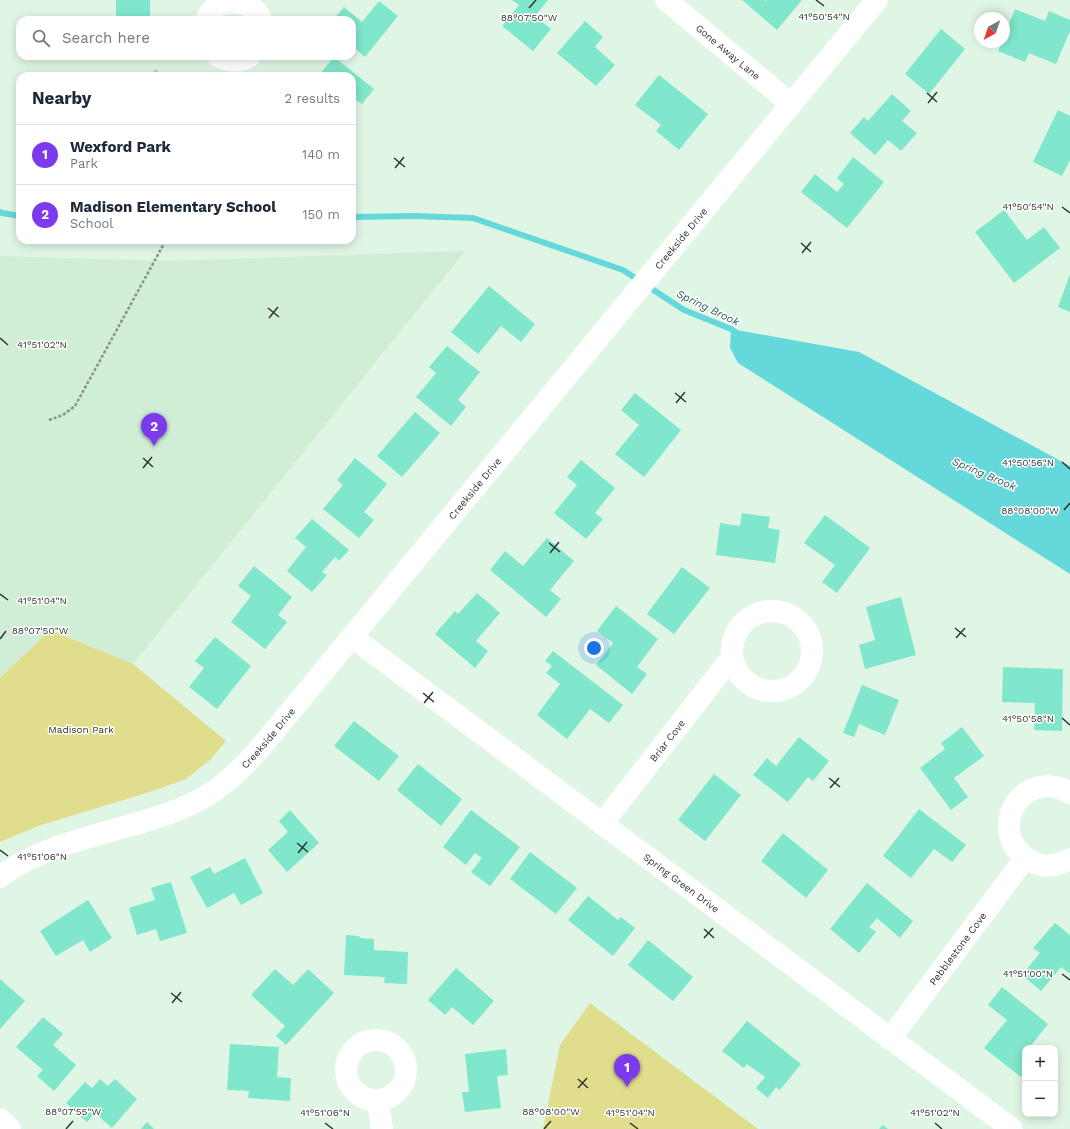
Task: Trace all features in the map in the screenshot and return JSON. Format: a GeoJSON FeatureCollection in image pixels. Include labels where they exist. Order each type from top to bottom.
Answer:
{"type":"FeatureCollection","features":[{"type":"Feature","properties":{"kind":"street","name":"Gone Away Lane"},"geometry":{"type":"LineString","coordinates":[[666,0],[791,104]]}},
{"type":"Feature","properties":{"kind":"street","name":"Creekside Drive"},"geometry":{"type":"LineString","coordinates":[[0,877],[19,864],[63,846],[172,812],[200,800],[221,787],[250,760],[877,0]]}},
{"type":"Feature","properties":{"kind":"street"},"geometry":{"type":"LineString","coordinates":[[208,16],[210,12],[219,5],[230,1],[242,2],[257,9]]}},
{"type":"Feature","properties":{"kind":"street"},"geometry":{"type":"LineString","coordinates":[[226,60],[240,60]]}},
{"type":"Feature","properties":{"kind":"street","name":"Spring Green Drive"},"geometry":{"type":"LineString","coordinates":[[352,637],[1012,1129]]}},
{"type":"Feature","properties":{"kind":"street","name":"Briar Cove"},"geometry":{"type":"LineString","coordinates":[[602,824],[732,657]]}},
{"type":"Feature","properties":{"kind":"street"},"geometry":{"type":"LineString","coordinates":[[1070,793],[1057,787],[1041,787],[1027,792],[1015,803],[1009,817],[1009,832],[1014,847],[1025,858],[1039,865],[1055,865],[1070,859]]}},
{"type":"Feature","properties":{"kind":"street","name":"Pebblestone Cove"},"geometry":{"type":"LineString","coordinates":[[890,1039],[1025,858]]}},
{"type":"Feature","properties":{"kind":"street"},"geometry":{"type":"LineString","coordinates":[[378,1101],[382,1129]]}},
{"type":"Feature","properties":{"kind":"street"},"geometry":{"type":"LineString","coordinates":[[0,1119],[10,1129]]}},
{"type":"Feature","properties":{"kind":"path"},"geometry":{"type":"LineString","coordinates":[[49,420],[63,415],[75,406],[164,244]]}},
{"type":"Feature","properties":{"kind":"shaded area"},"geometry":{"type":"Polygon","coordinates":[[[465,251],[133,664],[50,630],[0,678],[0,256],[166,261],[465,251]]]}},
{"type":"Feature","properties":{"kind":"green space","name":"Madison Park"},"geometry":{"type":"Polygon","coordinates":[[[50,630],[133,664],[226,741],[211,759],[186,779],[153,791],[38,826],[0,842],[0,678],[50,630]]]}},
{"type":"Feature","properties":{"kind":"green space"},"geometry":{"type":"Polygon","coordinates":[[[590,1003],[758,1129],[543,1129],[560,1045],[590,1003]]]}},
{"type":"Feature","properties":{"kind":"water"},"geometry":{"type":"Polygon","coordinates":[[[731,329],[859,352],[1070,466],[1070,574],[738,363],[730,348],[731,329]]]}},
{"type":"Feature","properties":{"kind":"building"},"geometry":{"type":"Polygon","coordinates":[[[116,0],[150,0],[150,16],[116,16],[116,0]]]}},
{"type":"Feature","properties":{"kind":"building"},"geometry":{"type":"Polygon","coordinates":[[[512,0],[548,0],[535,16],[551,29],[533,51],[502,26],[519,5],[512,0]]]}},
{"type":"Feature","properties":{"kind":"building"},"geometry":{"type":"Polygon","coordinates":[[[742,0],[765,1],[802,0],[777,30],[742,0]]]}},
{"type":"Feature","properties":{"kind":"building"},"geometry":{"type":"Polygon","coordinates":[[[379,1],[398,16],[365,57],[356,49],[356,17],[362,22],[379,1]]]}},
{"type":"Feature","properties":{"kind":"building"},"geometry":{"type":"Polygon","coordinates":[[[344,7],[355,16],[336,16],[344,7]]]}},
{"type":"Feature","properties":{"kind":"building"},"geometry":{"type":"Polygon","coordinates":[[[1015,9],[1045,21],[1049,11],[1070,20],[1070,31],[1056,64],[1029,53],[1025,62],[998,51],[999,48],[1010,48],[1010,21],[1015,9]]]}},
{"type":"Feature","properties":{"kind":"building"},"geometry":{"type":"Polygon","coordinates":[[[585,21],[603,37],[595,47],[615,65],[596,86],[557,53],[585,21]]]}},
{"type":"Feature","properties":{"kind":"building"},"geometry":{"type":"Polygon","coordinates":[[[941,29],[965,49],[929,94],[905,74],[941,29]]]}},
{"type":"Feature","properties":{"kind":"building"},"geometry":{"type":"Polygon","coordinates":[[[331,60],[338,60],[353,72],[321,72],[331,60]]]}},
{"type":"Feature","properties":{"kind":"building"},"geometry":{"type":"Polygon","coordinates":[[[356,75],[374,89],[362,104],[356,100],[356,75]]]}},
{"type":"Feature","properties":{"kind":"building"},"geometry":{"type":"Polygon","coordinates":[[[659,75],[708,114],[679,150],[656,131],[661,125],[635,105],[659,75]]]}},
{"type":"Feature","properties":{"kind":"building"},"geometry":{"type":"Polygon","coordinates":[[[892,94],[911,111],[902,121],[917,133],[901,151],[888,140],[875,155],[850,133],[864,117],[868,121],[892,94]]]}},
{"type":"Feature","properties":{"kind":"building"},"geometry":{"type":"Polygon","coordinates":[[[1058,110],[1070,116],[1070,160],[1062,176],[1033,162],[1058,110]]]}},
{"type":"Feature","properties":{"kind":"building"},"geometry":{"type":"Polygon","coordinates":[[[853,157],[884,182],[847,228],[801,192],[815,174],[837,192],[844,184],[837,178],[853,157]]]}},
{"type":"Feature","properties":{"kind":"building"},"geometry":{"type":"Polygon","coordinates":[[[1004,210],[1027,240],[1044,227],[1060,248],[1014,283],[975,232],[1004,210]]]}},
{"type":"Feature","properties":{"kind":"building"},"geometry":{"type":"Polygon","coordinates":[[[1070,274],[1070,312],[1058,307],[1070,274]]]}},
{"type":"Feature","properties":{"kind":"building"},"geometry":{"type":"Polygon","coordinates":[[[489,286],[535,324],[521,342],[501,326],[478,354],[451,332],[489,286]]]}},
{"type":"Feature","properties":{"kind":"building"},"geometry":{"type":"Polygon","coordinates":[[[447,346],[480,372],[458,400],[466,407],[451,426],[416,397],[436,373],[429,367],[447,346]]]}},
{"type":"Feature","properties":{"kind":"building"},"geometry":{"type":"Polygon","coordinates":[[[635,393],[681,430],[644,477],[615,454],[639,425],[621,410],[635,393]]]}},
{"type":"Feature","properties":{"kind":"building"},"geometry":{"type":"Polygon","coordinates":[[[415,412],[440,433],[402,477],[377,456],[415,412]]]}},
{"type":"Feature","properties":{"kind":"building"},"geometry":{"type":"Polygon","coordinates":[[[355,458],[387,484],[364,512],[374,520],[359,538],[323,509],[343,485],[337,480],[355,458]]]}},
{"type":"Feature","properties":{"kind":"building"},"geometry":{"type":"Polygon","coordinates":[[[581,460],[615,488],[595,513],[603,519],[586,539],[554,513],[577,485],[567,477],[581,460]]]}},
{"type":"Feature","properties":{"kind":"building"},"geometry":{"type":"Polygon","coordinates":[[[742,513],[770,517],[768,528],[780,530],[775,563],[716,555],[720,523],[740,526],[742,513]]]}},
{"type":"Feature","properties":{"kind":"building"},"geometry":{"type":"Polygon","coordinates":[[[825,515],[870,548],[837,593],[822,582],[835,565],[804,543],[825,515]]]}},
{"type":"Feature","properties":{"kind":"building"},"geometry":{"type":"Polygon","coordinates":[[[312,519],[349,550],[339,561],[335,557],[322,572],[327,575],[312,592],[287,571],[306,547],[295,538],[312,519]]]}},
{"type":"Feature","properties":{"kind":"building"},"geometry":{"type":"Polygon","coordinates":[[[547,538],[574,561],[550,590],[561,599],[546,617],[490,570],[505,551],[523,566],[547,538]]]}},
{"type":"Feature","properties":{"kind":"building"},"geometry":{"type":"Polygon","coordinates":[[[254,566],[292,597],[278,615],[287,622],[265,649],[231,622],[251,596],[238,586],[254,566]]]}},
{"type":"Feature","properties":{"kind":"building"},"geometry":{"type":"Polygon","coordinates":[[[682,567],[710,588],[674,634],[647,614],[682,567]]]}},
{"type":"Feature","properties":{"kind":"building"},"geometry":{"type":"Polygon","coordinates":[[[477,593],[500,613],[476,641],[488,651],[475,668],[435,634],[455,611],[458,614],[477,593]]]}},
{"type":"Feature","properties":{"kind":"building"},"geometry":{"type":"Polygon","coordinates":[[[901,597],[916,655],[865,669],[859,645],[875,640],[866,607],[901,597]]]}},
{"type":"Feature","properties":{"kind":"building"},"geometry":{"type":"Polygon","coordinates":[[[616,606],[658,639],[637,667],[647,674],[632,694],[596,665],[613,643],[597,631],[616,606]]]}},
{"type":"Feature","properties":{"kind":"building"},"geometry":{"type":"Polygon","coordinates":[[[215,637],[251,666],[217,709],[189,687],[204,668],[195,661],[215,637]]]}},
{"type":"Feature","properties":{"kind":"building"},"geometry":{"type":"Polygon","coordinates":[[[553,651],[623,705],[609,723],[590,709],[567,739],[537,715],[560,684],[546,673],[552,666],[545,661],[553,651]]]}},
{"type":"Feature","properties":{"kind":"building"},"geometry":{"type":"Polygon","coordinates":[[[1003,667],[1063,669],[1062,731],[1034,730],[1035,703],[1002,702],[1003,667]]]}},
{"type":"Feature","properties":{"kind":"building"},"geometry":{"type":"Polygon","coordinates":[[[862,685],[899,700],[885,735],[859,724],[854,737],[843,733],[862,685]]]}},
{"type":"Feature","properties":{"kind":"building"},"geometry":{"type":"Polygon","coordinates":[[[354,721],[399,756],[379,781],[334,746],[354,721]]]}},
{"type":"Feature","properties":{"kind":"building"},"geometry":{"type":"Polygon","coordinates":[[[962,727],[984,756],[954,778],[968,797],[951,810],[920,768],[945,749],[941,743],[962,727]]]}},
{"type":"Feature","properties":{"kind":"building"},"geometry":{"type":"Polygon","coordinates":[[[799,737],[829,761],[813,781],[808,777],[788,802],[753,775],[767,758],[776,766],[799,737]]]}},
{"type":"Feature","properties":{"kind":"building"},"geometry":{"type":"Polygon","coordinates":[[[418,764],[462,799],[441,826],[397,790],[418,764]]]}},
{"type":"Feature","properties":{"kind":"building"},"geometry":{"type":"Polygon","coordinates":[[[714,774],[741,795],[705,841],[678,820],[714,774]]]}},
{"type":"Feature","properties":{"kind":"building"},"geometry":{"type":"Polygon","coordinates":[[[919,809],[966,845],[952,862],[934,849],[911,878],[883,856],[919,809]]]}},
{"type":"Feature","properties":{"kind":"building"},"geometry":{"type":"Polygon","coordinates":[[[290,810],[319,843],[287,872],[268,850],[288,832],[279,821],[290,810]]]}},
{"type":"Feature","properties":{"kind":"building"},"geometry":{"type":"Polygon","coordinates":[[[471,810],[520,847],[490,886],[471,872],[482,858],[475,853],[466,865],[443,847],[471,810]]]}},
{"type":"Feature","properties":{"kind":"building"},"geometry":{"type":"Polygon","coordinates":[[[783,833],[828,870],[806,898],[761,861],[783,833]]]}},
{"type":"Feature","properties":{"kind":"building"},"geometry":{"type":"Polygon","coordinates":[[[530,852],[577,888],[556,914],[510,879],[530,852]]]}},
{"type":"Feature","properties":{"kind":"building"},"geometry":{"type":"Polygon","coordinates":[[[245,858],[263,893],[241,905],[234,893],[207,908],[190,877],[210,867],[214,874],[245,858]]]}},
{"type":"Feature","properties":{"kind":"building"},"geometry":{"type":"Polygon","coordinates":[[[171,882],[187,933],[160,941],[156,929],[137,935],[129,908],[155,900],[151,888],[171,882]]]}},
{"type":"Feature","properties":{"kind":"building"},"geometry":{"type":"Polygon","coordinates":[[[867,883],[913,921],[900,938],[877,918],[869,927],[876,932],[859,953],[830,929],[867,883]]]}},
{"type":"Feature","properties":{"kind":"building"},"geometry":{"type":"Polygon","coordinates":[[[588,896],[618,920],[621,917],[635,928],[613,956],[568,920],[588,896]]]}},
{"type":"Feature","properties":{"kind":"building"},"geometry":{"type":"Polygon","coordinates":[[[88,900],[112,938],[90,952],[83,940],[56,956],[40,931],[88,900]]]}},
{"type":"Feature","properties":{"kind":"building"},"geometry":{"type":"Polygon","coordinates":[[[1055,923],[1070,935],[1070,974],[1061,967],[1041,991],[1022,975],[1040,953],[1033,948],[1055,923]]]}},
{"type":"Feature","properties":{"kind":"building"},"geometry":{"type":"Polygon","coordinates":[[[346,935],[374,939],[374,950],[408,952],[407,984],[384,983],[385,977],[344,975],[346,935]]]}},
{"type":"Feature","properties":{"kind":"building"},"geometry":{"type":"Polygon","coordinates":[[[648,940],[693,977],[673,1001],[628,965],[648,940]]]}},
{"type":"Feature","properties":{"kind":"building"},"geometry":{"type":"Polygon","coordinates":[[[456,968],[494,1001],[473,1025],[452,1007],[445,1015],[428,1000],[456,968]]]}},
{"type":"Feature","properties":{"kind":"building"},"geometry":{"type":"Polygon","coordinates":[[[275,969],[293,985],[308,969],[334,993],[286,1045],[276,1036],[285,1026],[251,995],[275,969]]]}},
{"type":"Feature","properties":{"kind":"building"},"geometry":{"type":"Polygon","coordinates":[[[0,979],[25,1001],[0,1029],[0,979]]]}},
{"type":"Feature","properties":{"kind":"building"},"geometry":{"type":"Polygon","coordinates":[[[1002,987],[1048,1024],[1031,1045],[1022,1045],[1021,1077],[984,1048],[1007,1020],[988,1005],[1002,987]]]}},
{"type":"Feature","properties":{"kind":"building"},"geometry":{"type":"Polygon","coordinates":[[[43,1017],[63,1034],[53,1045],[76,1065],[54,1091],[37,1076],[43,1070],[16,1047],[43,1017]]]}},
{"type":"Feature","properties":{"kind":"building"},"geometry":{"type":"Polygon","coordinates":[[[747,1021],[801,1064],[780,1090],[776,1087],[768,1098],[756,1088],[765,1077],[747,1064],[744,1068],[722,1051],[747,1021]]]}},
{"type":"Feature","properties":{"kind":"building"},"geometry":{"type":"Polygon","coordinates":[[[230,1044],[279,1047],[277,1077],[291,1078],[290,1101],[248,1098],[249,1091],[227,1090],[230,1044]]]}},
{"type":"Feature","properties":{"kind":"building"},"geometry":{"type":"Polygon","coordinates":[[[506,1049],[508,1075],[497,1076],[501,1108],[465,1112],[462,1092],[469,1092],[465,1054],[506,1049]]]}},
{"type":"Feature","properties":{"kind":"building"},"geometry":{"type":"Polygon","coordinates":[[[100,1079],[108,1086],[115,1079],[137,1099],[112,1128],[95,1113],[87,1122],[66,1103],[85,1082],[92,1088],[100,1079]]]}},
{"type":"Feature","properties":{"kind":"building"},"geometry":{"type":"Polygon","coordinates":[[[147,1122],[154,1129],[141,1129],[147,1122]]]}},
{"type":"Feature","properties":{"kind":"building"},"geometry":{"type":"Polygon","coordinates":[[[883,1125],[888,1129],[879,1129],[883,1125]]]}},
{"type":"Feature","properties":{"kind":"waterway","name":"Spring Brook"},"geometry":{"type":"LineString","coordinates":[[0,212],[16,215]]}},
{"type":"Feature","properties":{"kind":"waterway","name":"Spring Brook"},"geometry":{"type":"LineString","coordinates":[[356,217],[414,216],[473,218],[623,270],[684,310],[731,329],[737,333]]}},
{"type":"Feature","properties":{"kind":"place","name":"Madison Elementary School"},"geometry":{"type":"Point","coordinates":[154,446]}},
{"type":"Feature","properties":{"kind":"place","name":"Wexford Park"},"geometry":{"type":"Point","coordinates":[627,1087]}}]}
